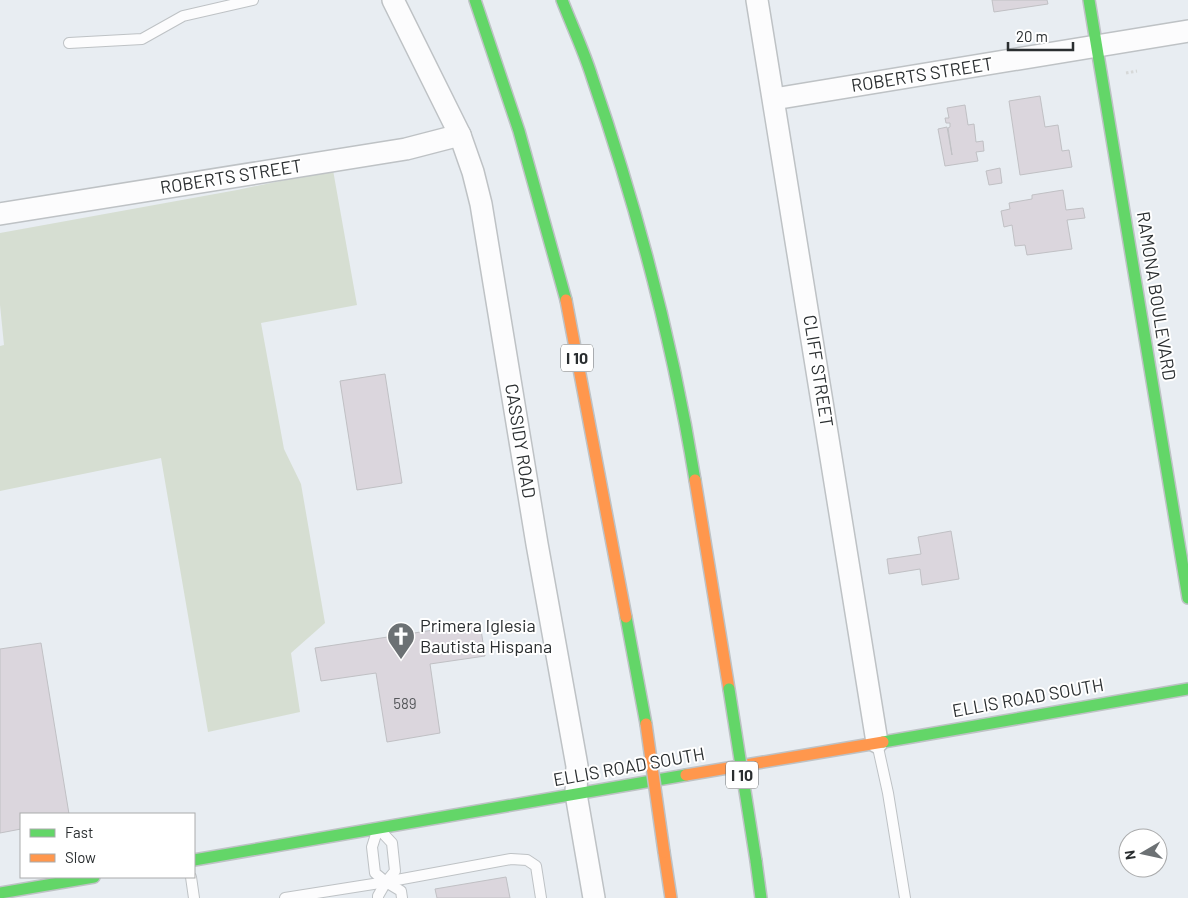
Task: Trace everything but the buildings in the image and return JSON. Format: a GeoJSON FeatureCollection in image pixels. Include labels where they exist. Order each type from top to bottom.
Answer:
{"type":"FeatureCollection","features":[{"type":"Feature","properties":{"kind":"main road","name":"I 10"},"geometry":{"type":"LineString","coordinates":[[475,0],[519,132],[568,309],[646,724],[671,898]]}},
{"type":"Feature","properties":{"kind":"main road","name":"I 10"},"geometry":{"type":"LineString","coordinates":[[562,0],[592,76],[626,180],[684,411],[761,898]]}},
{"type":"Feature","properties":{"kind":"main road","name":"RAMONA BOULEVARD"},"geometry":{"type":"LineString","coordinates":[[1089,0],[1188,598]]}},
{"type":"Feature","properties":{"kind":"main road","name":"ELLIS ROAD SOUTH"},"geometry":{"type":"LineString","coordinates":[[195,860],[1188,689]]}},
{"type":"Feature","properties":{"kind":"main road"},"geometry":{"type":"LineString","coordinates":[[0,893],[88,878]]}},
{"type":"Feature","properties":{"kind":"street","name":"CASSIDY ROAD"},"geometry":{"type":"LineString","coordinates":[[393,0],[460,135],[473,172],[481,204],[537,544],[577,766],[576,794],[594,898]]}},
{"type":"Feature","properties":{"kind":"street","name":"CLIFF STREET"},"geometry":{"type":"LineString","coordinates":[[757,0],[877,742]]}},
{"type":"Feature","properties":{"kind":"street","name":"ROBERTS STREET"},"geometry":{"type":"LineString","coordinates":[[774,99],[1188,31]]}},
{"type":"Feature","properties":{"kind":"street","name":"ROBERTS STREET"},"geometry":{"type":"LineString","coordinates":[[0,214],[406,149],[460,135]]}},
{"type":"Feature","properties":{"kind":"lane"},"geometry":{"type":"LineString","coordinates":[[69,43],[142,39],[183,16],[253,0]]}},
{"type":"Feature","properties":{"kind":"lane"},"geometry":{"type":"LineString","coordinates":[[877,742],[888,793],[905,898]]}},
{"type":"Feature","properties":{"kind":"lane"},"geometry":{"type":"LineString","coordinates":[[378,898],[386,882],[395,871],[392,843],[378,828],[372,846],[375,873],[386,882],[401,891],[402,898]]}},
{"type":"Feature","properties":{"kind":"lane"},"geometry":{"type":"LineString","coordinates":[[285,898],[511,859],[527,860],[536,866],[541,898]]}},
{"type":"Feature","properties":{"kind":"lane"},"geometry":{"type":"LineString","coordinates":[[191,878],[194,898]]}},
{"type":"Feature","properties":{"kind":"path"},"geometry":{"type":"LineString","coordinates":[[1125,73],[1137,71]]}},
{"type":"Feature","properties":{"kind":"shaded area"},"geometry":{"type":"Polygon","coordinates":[[[333,170],[357,305],[261,323],[284,449],[301,484],[325,623],[291,653],[300,712],[208,732],[161,458],[0,491],[0,346],[4,345],[0,305],[0,233],[237,190],[333,170]]]}},
{"type":"Feature","properties":{"kind":"traffic: fast"},"geometry":{"type":"LineString","coordinates":[[475,0],[519,131],[566,300]]}},
{"type":"Feature","properties":{"kind":"traffic: fast"},"geometry":{"type":"LineString","coordinates":[[562,0],[589,67],[639,226],[665,327],[695,480]]}},
{"type":"Feature","properties":{"kind":"traffic: fast"},"geometry":{"type":"LineString","coordinates":[[1089,0],[1188,598]]}},
{"type":"Feature","properties":{"kind":"traffic: fast"},"geometry":{"type":"LineString","coordinates":[[626,617],[646,724]]}},
{"type":"Feature","properties":{"kind":"traffic: fast"},"geometry":{"type":"LineString","coordinates":[[729,689],[756,861]]}},
{"type":"Feature","properties":{"kind":"traffic: fast"},"geometry":{"type":"LineString","coordinates":[[883,742],[1188,689]]}},
{"type":"Feature","properties":{"kind":"traffic: fast"},"geometry":{"type":"LineString","coordinates":[[195,860],[686,775]]}},
{"type":"Feature","properties":{"kind":"traffic: fast"},"geometry":{"type":"LineString","coordinates":[[756,861],[761,898]]}},
{"type":"Feature","properties":{"kind":"traffic: fast"},"geometry":{"type":"LineString","coordinates":[[0,893],[88,878]]}},
{"type":"Feature","properties":{"kind":"traffic: slow"},"geometry":{"type":"LineString","coordinates":[[566,300],[626,617]]}},
{"type":"Feature","properties":{"kind":"traffic: slow"},"geometry":{"type":"LineString","coordinates":[[695,480],[729,689]]}},
{"type":"Feature","properties":{"kind":"traffic: slow"},"geometry":{"type":"LineString","coordinates":[[646,724],[664,852]]}},
{"type":"Feature","properties":{"kind":"traffic: slow"},"geometry":{"type":"LineString","coordinates":[[686,775],[883,742]]}},
{"type":"Feature","properties":{"kind":"traffic: slow"},"geometry":{"type":"LineString","coordinates":[[664,852],[671,898]]}},
{"type":"Feature","properties":{"kind":"place","name":"Primera Iglesia Bautista Hispana"},"geometry":{"type":"Point","coordinates":[401,660]}}]}
